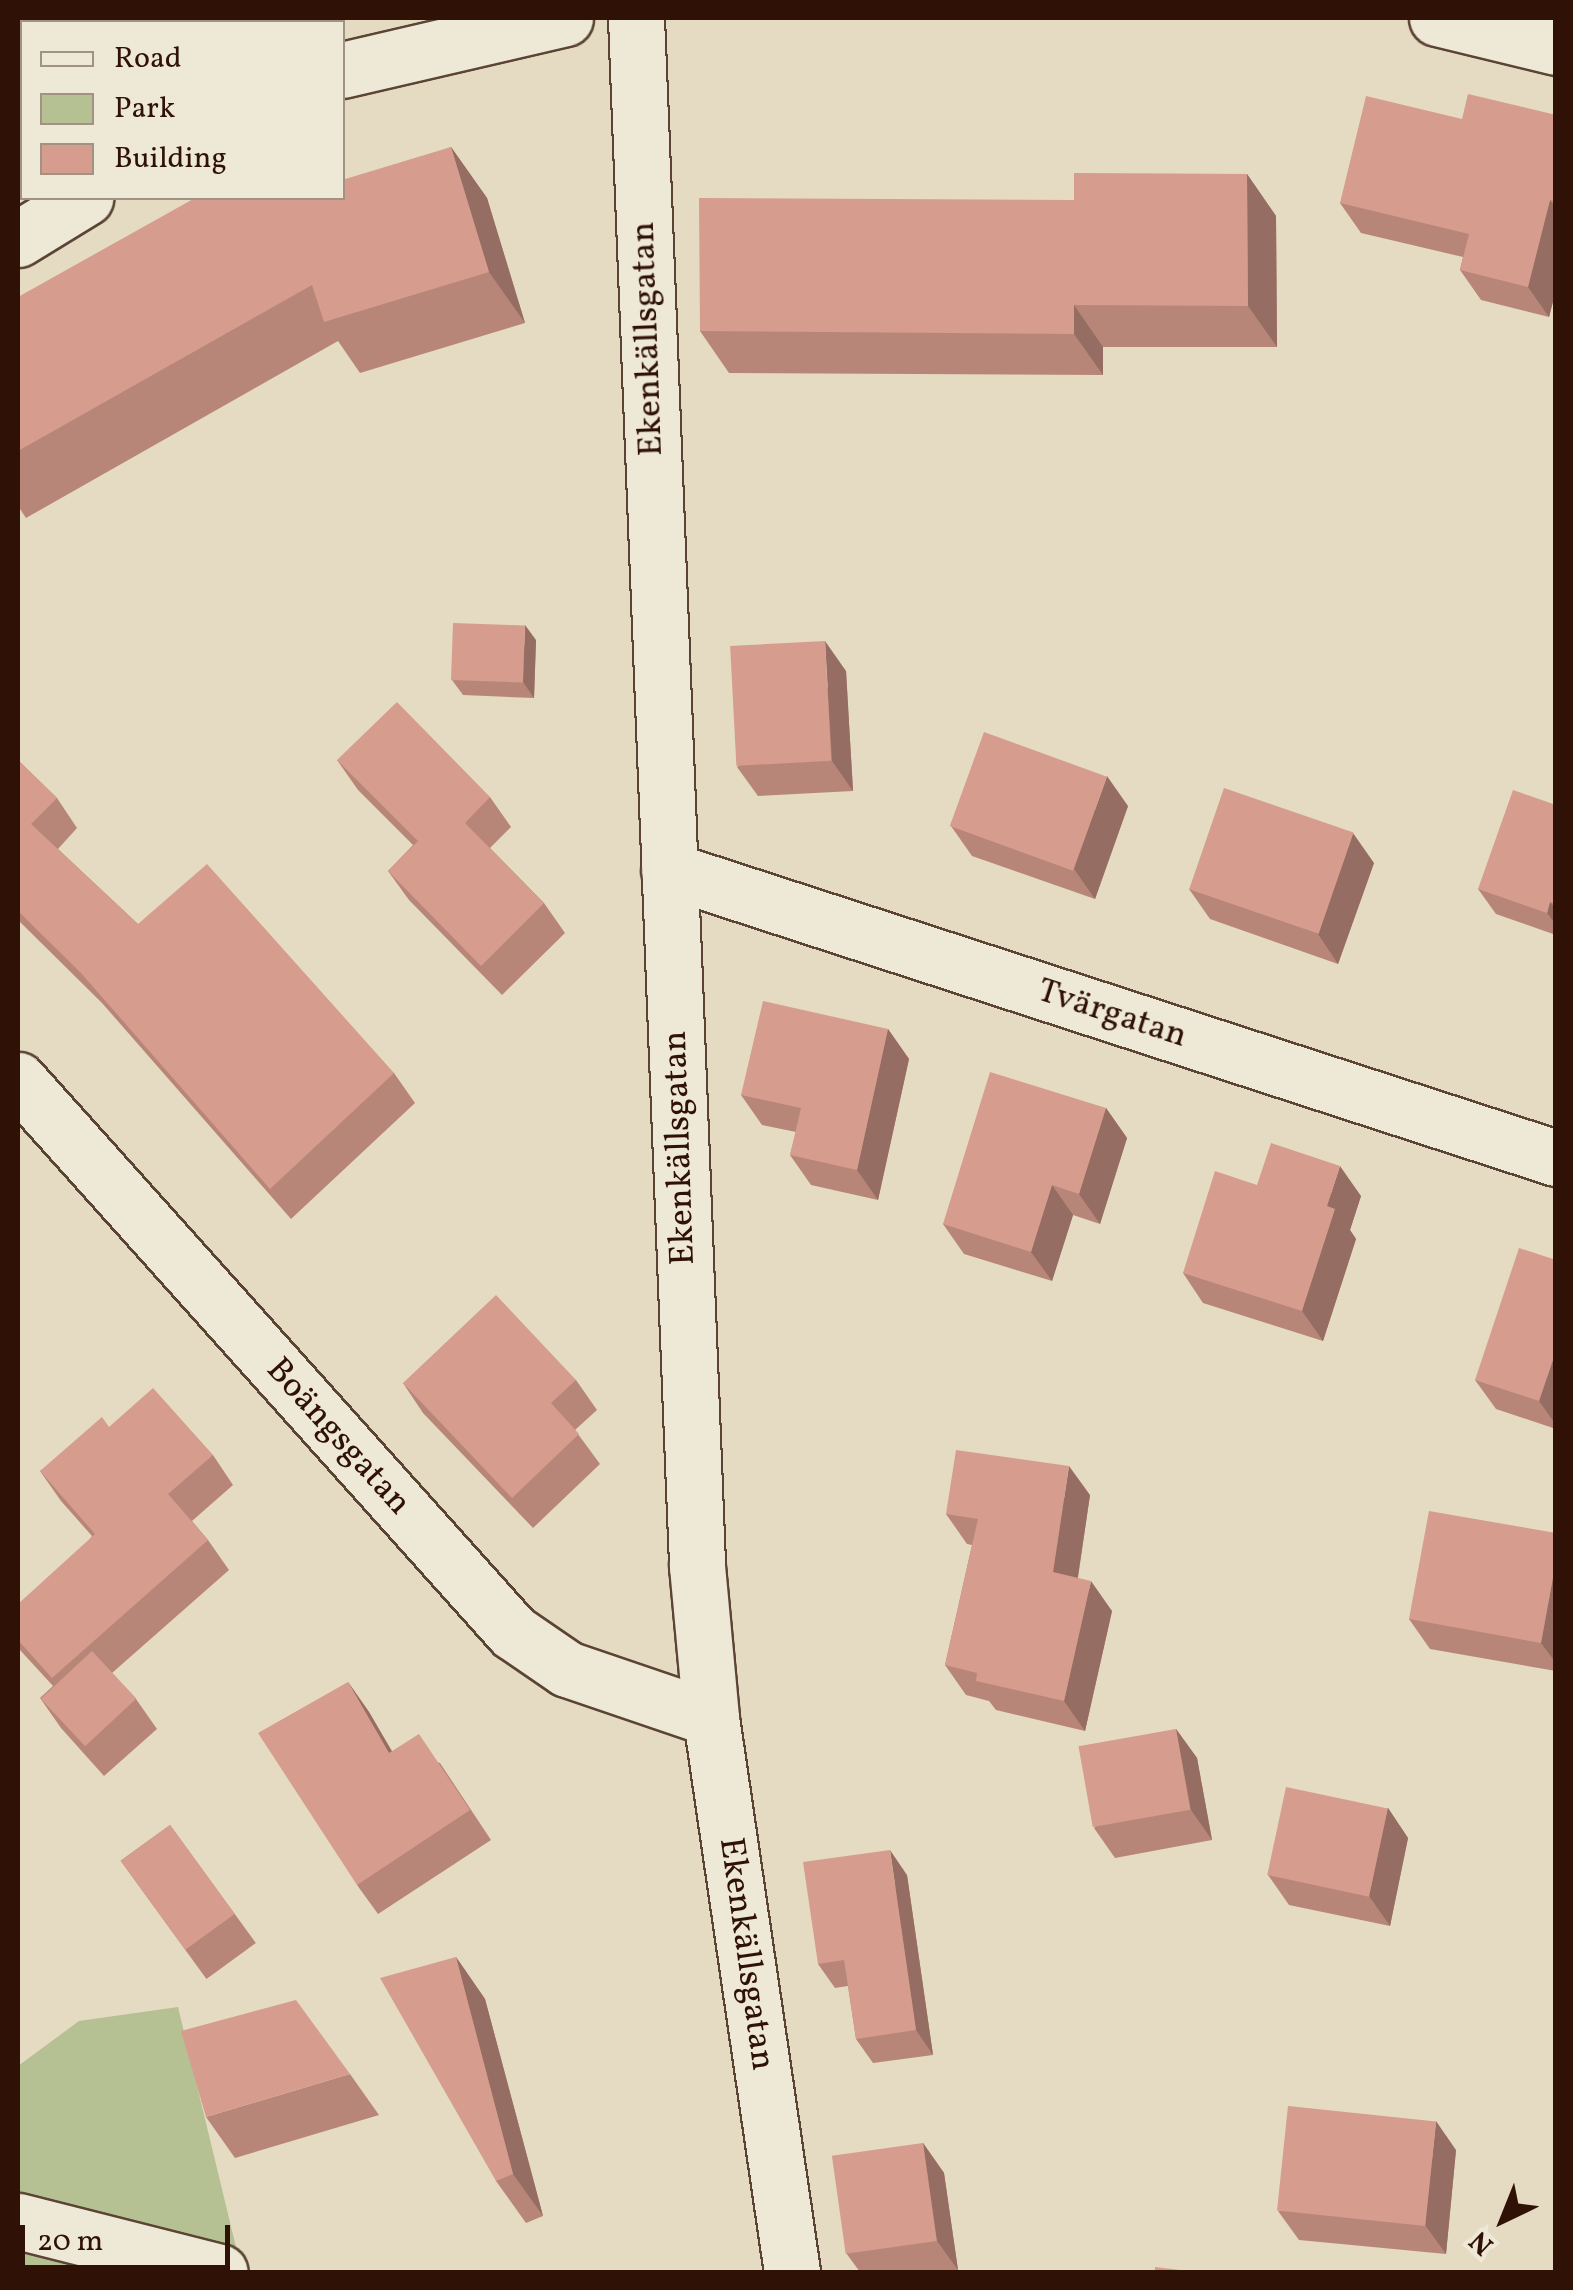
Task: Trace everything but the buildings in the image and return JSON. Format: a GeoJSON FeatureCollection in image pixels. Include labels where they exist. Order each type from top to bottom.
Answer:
{"type":"FeatureCollection","features":[{"type":"Feature","properties":{"kind":"street"},"geometry":{"type":"LineString","coordinates":[[345,69],[565,18]]}},
{"type":"Feature","properties":{"kind":"street","name":"Ekenkällsgatan"},"geometry":{"type":"LineString","coordinates":[[636,18],[697,1566],[712,1718],[792,2272]]}},
{"type":"Feature","properties":{"kind":"street"},"geometry":{"type":"LineString","coordinates":[[1437,18],[1556,47]]}},
{"type":"Feature","properties":{"kind":"street"},"geometry":{"type":"LineString","coordinates":[[18,240],[82,200]]}},
{"type":"Feature","properties":{"kind":"street","name":"Tvärgatan"},"geometry":{"type":"LineString","coordinates":[[668,870],[1556,1158]]}},
{"type":"Feature","properties":{"kind":"street","name":"Boängsgatan"},"geometry":{"type":"LineString","coordinates":[[18,1080],[513,1632],[567,1669],[712,1718]]}},
{"type":"Feature","properties":{"kind":"street"},"geometry":{"type":"LineString","coordinates":[[18,2220],[220,2272]]}},
{"type":"Feature","properties":{"kind":"green space"},"geometry":{"type":"Polygon","coordinates":[[[178,2007],[242,2272],[18,2272],[18,2066],[79,2021],[178,2007]]]}}]}
